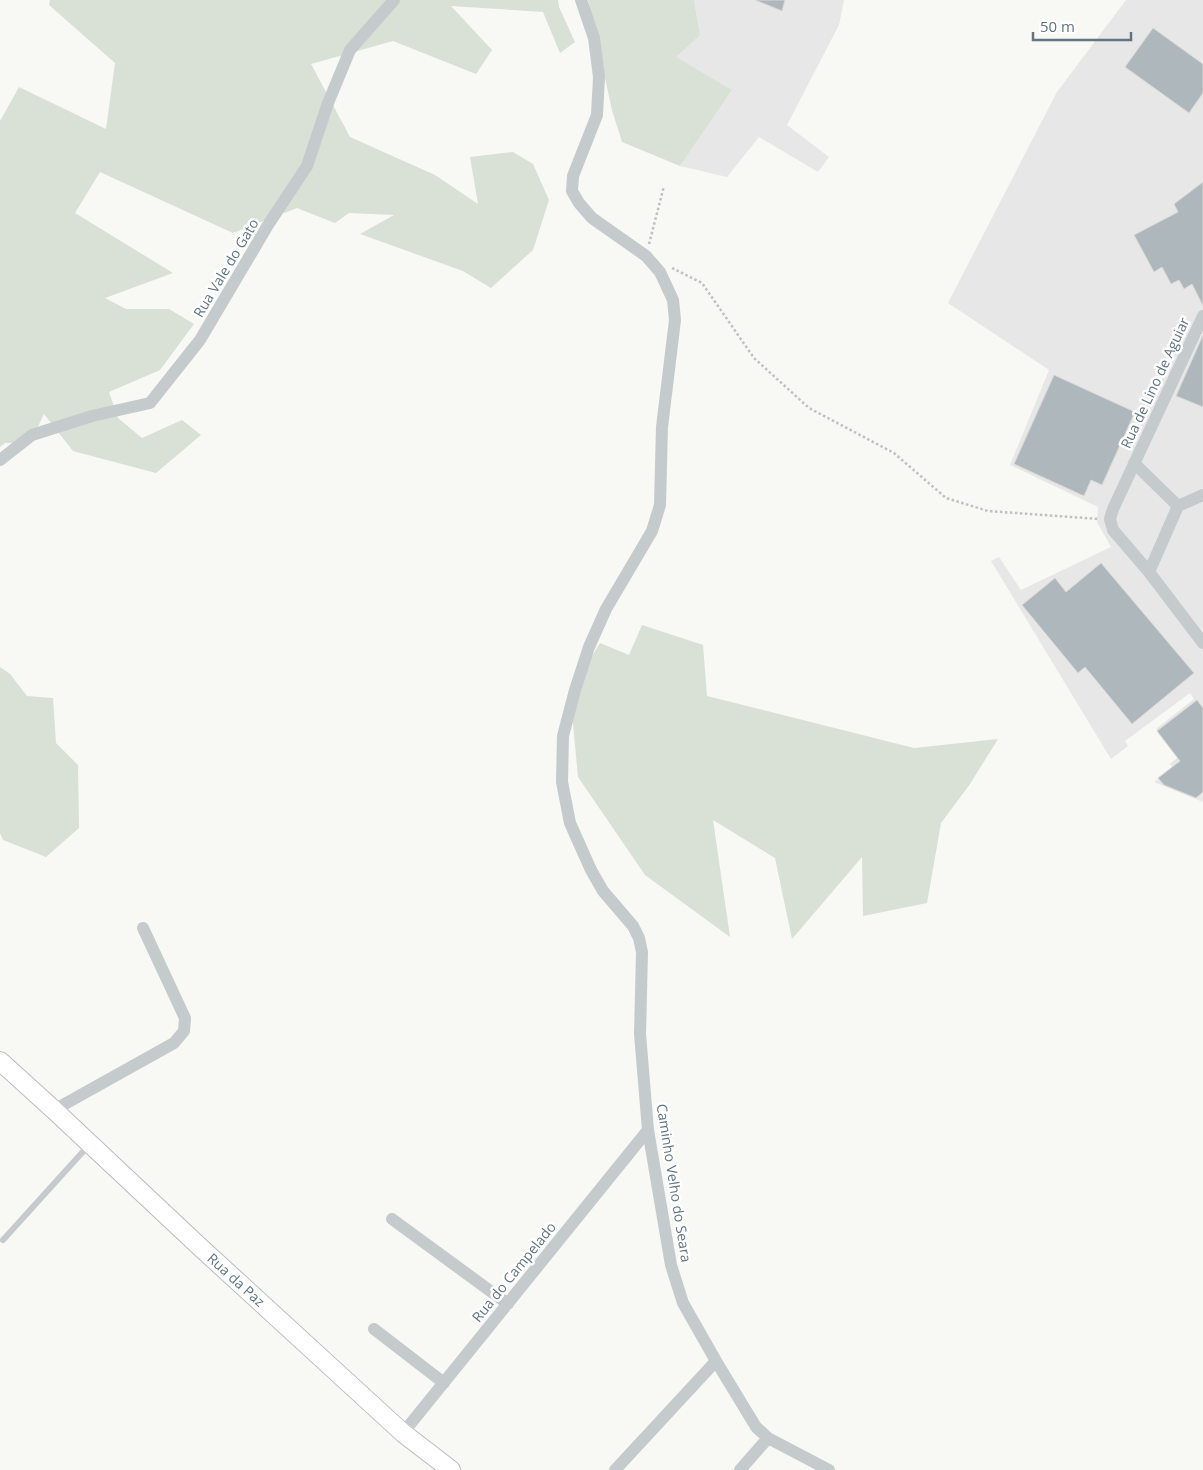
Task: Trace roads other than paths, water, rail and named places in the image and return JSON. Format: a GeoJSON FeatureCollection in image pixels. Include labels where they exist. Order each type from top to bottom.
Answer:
{"type":"FeatureCollection","features":[{"type":"Feature","properties":{"kind":"main road"},"geometry":{"type":"LineString","coordinates":[[0,1047],[27,1084]]}},
{"type":"Feature","properties":{"kind":"main road"},"geometry":{"type":"LineString","coordinates":[[0,1061],[27,1084]]}},
{"type":"Feature","properties":{"kind":"main road","name":"Rua da Paz"},"geometry":{"type":"LineString","coordinates":[[27,1084],[200,1247],[403,1433],[451,1470]]}},
{"type":"Feature","properties":{"kind":"street","name":"Rua Vale do Gato"},"geometry":{"type":"LineString","coordinates":[[0,460],[32,435],[92,416],[150,403],[200,340],[268,225],[307,166],[328,103],[350,50],[394,0]]}},
{"type":"Feature","properties":{"kind":"street","name":"Caminho Velho do Seara"},"geometry":{"type":"LineString","coordinates":[[581,0],[594,38],[600,77],[597,116],[573,176],[572,191],[579,203],[592,218],[646,256],[660,272],[673,300],[675,320],[662,427],[660,505],[652,531],[606,609],[590,647],[575,690],[563,736],[562,782],[570,823],[591,870],[603,891],[633,926],[640,938],[642,952],[640,1034],[648,1130],[671,1265],[683,1303],[756,1427],[768,1438],[829,1470]]}},
{"type":"Feature","properties":{"kind":"street","name":"Rua de Lino de Aguiar"},"geometry":{"type":"LineString","coordinates":[[1149,572],[1113,530],[1110,519],[1134,463],[1203,316]]}},
{"type":"Feature","properties":{"kind":"street"},"geometry":{"type":"LineString","coordinates":[[1134,463],[1178,506]]}},
{"type":"Feature","properties":{"kind":"street"},"geometry":{"type":"LineString","coordinates":[[1203,495],[1178,506],[1149,572],[1203,643]]}},
{"type":"Feature","properties":{"kind":"street"},"geometry":{"type":"LineString","coordinates":[[54,1110],[174,1043],[184,1031],[186,1018],[143,928]]}},
{"type":"Feature","properties":{"kind":"street","name":"Rua do Campelado"},"geometry":{"type":"LineString","coordinates":[[403,1433],[648,1130]]}},
{"type":"Feature","properties":{"kind":"street"},"geometry":{"type":"LineString","coordinates":[[392,1218],[508,1304]]}},
{"type":"Feature","properties":{"kind":"street"},"geometry":{"type":"LineString","coordinates":[[374,1329],[444,1383]]}},
{"type":"Feature","properties":{"kind":"street"},"geometry":{"type":"LineString","coordinates":[[615,1470],[637,1444],[716,1362]]}},
{"type":"Feature","properties":{"kind":"street"},"geometry":{"type":"LineString","coordinates":[[740,1470],[768,1438]]}},
{"type":"Feature","properties":{"kind":"lane"},"geometry":{"type":"LineString","coordinates":[[4,1240],[90,1144]]}}]}
